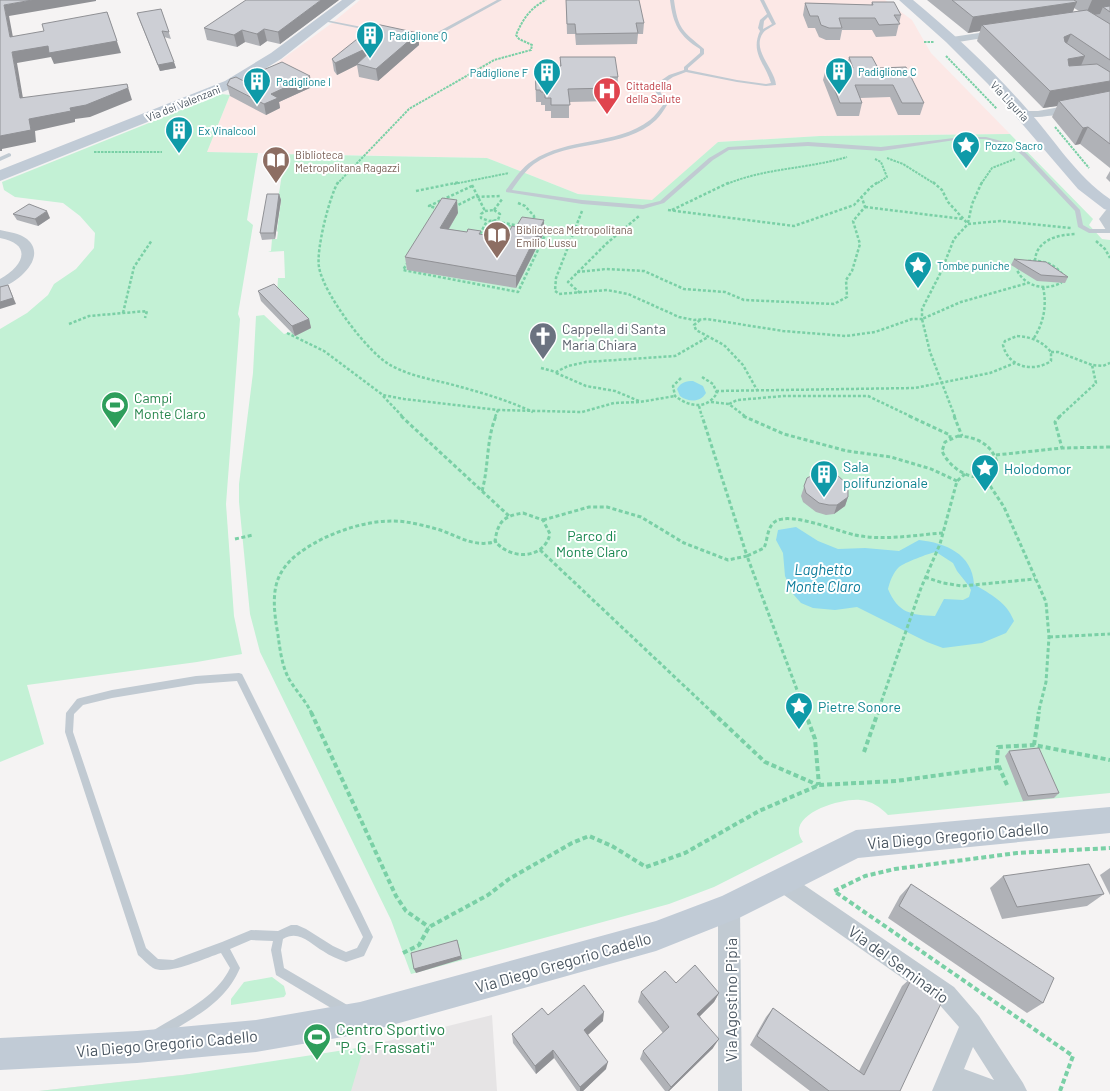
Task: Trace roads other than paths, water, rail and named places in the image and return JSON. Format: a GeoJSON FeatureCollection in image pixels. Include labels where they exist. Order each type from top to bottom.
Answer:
{"type":"FeatureCollection","features":[{"type":"Feature","properties":{"kind":"street","name":"Via dei Valenzani"},"geometry":{"type":"LineString","coordinates":[[0,176],[230,84],[276,56],[350,0]]}},
{"type":"Feature","properties":{"kind":"street","name":"Via Liguria"},"geometry":{"type":"LineString","coordinates":[[905,0],[958,39]]}},
{"type":"Feature","properties":{"kind":"street","name":"Via Liguria"},"geometry":{"type":"LineString","coordinates":[[916,0],[958,39],[1031,114],[1110,201]]}},
{"type":"Feature","properties":{"kind":"street"},"geometry":{"type":"LineString","coordinates":[[958,39],[1012,31]]}},
{"type":"Feature","properties":{"kind":"street"},"geometry":{"type":"LineString","coordinates":[[1031,114],[1110,101]]}},
{"type":"Feature","properties":{"kind":"street","name":"Via Liguria"},"geometry":{"type":"LineString","coordinates":[[1031,114],[1075,179],[1083,188],[1110,206]]}},
{"type":"Feature","properties":{"kind":"street"},"geometry":{"type":"LineString","coordinates":[[1110,213],[1105,219],[1110,227]]}},
{"type":"Feature","properties":{"kind":"street"},"geometry":{"type":"LineString","coordinates":[[0,234],[21,240],[27,245],[29,252],[24,267],[16,275],[0,284]]}},
{"type":"Feature","properties":{"kind":"street","name":"Via Diego Gregorio Cadello"},"geometry":{"type":"LineString","coordinates":[[0,1054],[137,1048],[256,1036],[360,1018],[656,936],[729,908],[781,880],[856,844],[1110,820]]}},
{"type":"Feature","properties":{"kind":"street","name":"Via del Seminario"},"geometry":{"type":"LineString","coordinates":[[781,880],[946,995],[971,1024],[1015,1091]]}},
{"type":"Feature","properties":{"kind":"street","name":"Via Agostino Pipia"},"geometry":{"type":"LineString","coordinates":[[729,908],[730,1091]]}},
{"type":"Feature","properties":{"kind":"street"},"geometry":{"type":"LineString","coordinates":[[971,1024],[947,1084],[982,1086],[990,1091]]}},
{"type":"Feature","properties":{"kind":"lane"},"geometry":{"type":"LineString","coordinates":[[407,37],[426,40],[500,0]]}},
{"type":"Feature","properties":{"kind":"lane"},"geometry":{"type":"LineString","coordinates":[[672,0],[674,16],[686,38],[702,49],[702,54],[686,68],[686,71]]}},
{"type":"Feature","properties":{"kind":"lane"},"geometry":{"type":"LineString","coordinates":[[762,0],[774,24],[762,31],[758,38],[760,56],[774,84],[766,85],[738,81],[686,71],[671,76],[655,87],[666,104],[652,121],[606,141],[563,148],[549,154],[534,162],[522,173],[508,191],[585,203],[642,207],[654,206],[671,196],[710,159],[728,149],[808,144],[861,150],[981,138],[1000,141],[1014,146],[1026,155],[1078,211],[1080,226],[1089,231],[1110,231]]}},
{"type":"Feature","properties":{"kind":"lane"},"geometry":{"type":"LineString","coordinates":[[762,31],[760,28],[762,20],[770,14]]}},
{"type":"Feature","properties":{"kind":"lane"},"geometry":{"type":"LineString","coordinates":[[323,20],[379,31]]}},
{"type":"Feature","properties":{"kind":"lane"},"geometry":{"type":"LineString","coordinates":[[0,158],[8,155]]}},
{"type":"Feature","properties":{"kind":"lane"},"geometry":{"type":"LineString","coordinates":[[279,936],[251,935],[173,965],[156,964],[142,951],[69,732],[70,713],[80,702],[150,687],[196,680],[239,677],[368,937],[360,952],[346,957],[325,948],[312,937],[297,929],[286,930],[279,936],[276,950],[280,972],[360,1018]]}},
{"type":"Feature","properties":{"kind":"lane"},"geometry":{"type":"LineString","coordinates":[[137,1048],[218,993],[232,977],[235,968],[223,947]]}},
{"type":"Feature","properties":{"kind":"water"},"geometry":{"type":"Polygon","coordinates":[[[693,381],[703,386],[706,393],[701,399],[694,401],[680,396],[677,389],[684,382],[693,381]]]}},
{"type":"Feature","properties":{"kind":"water","name":"Laghetto Monte Claro"},"geometry":{"type":"Polygon","coordinates":[[[796,527],[818,541],[838,549],[865,548],[899,551],[919,540],[948,547],[963,558],[968,565],[974,584],[1002,603],[1014,621],[1006,633],[982,643],[943,648],[857,607],[835,610],[813,608],[801,603],[793,594],[785,576],[783,553],[776,540],[778,530],[796,527]],[[936,552],[917,558],[899,567],[892,577],[888,589],[896,603],[906,611],[919,615],[935,616],[944,599],[963,600],[969,597],[971,590],[953,563],[936,552]]]}},
{"type":"Feature","properties":{"kind":"place","name":"Padiglione Q"},"geometry":{"type":"Point","coordinates":[370,59]}},
{"type":"Feature","properties":{"kind":"place","name":"Padiglione C"},"geometry":{"type":"Point","coordinates":[839,95]}},
{"type":"Feature","properties":{"kind":"place","name":"Padiglione F"},"geometry":{"type":"Point","coordinates":[547,96]}},
{"type":"Feature","properties":{"kind":"place","name":"Padiglione I"},"geometry":{"type":"Point","coordinates":[257,105]}},
{"type":"Feature","properties":{"kind":"place","name":"Cittadella della Salute"},"geometry":{"type":"Point","coordinates":[607,115]}},
{"type":"Feature","properties":{"kind":"place","name":"Ex Vinalcool"},"geometry":{"type":"Point","coordinates":[179,154]}},
{"type":"Feature","properties":{"kind":"place","name":"Pozzo Sacro"},"geometry":{"type":"Point","coordinates":[966,169]}},
{"type":"Feature","properties":{"kind":"place","name":"Biblioteca Metropolitana Ragazzi"},"geometry":{"type":"Point","coordinates":[276,184]}},
{"type":"Feature","properties":{"kind":"place","name":"Biblioteca Metropolitana Emilio Lussu"},"geometry":{"type":"Point","coordinates":[497,259]}},
{"type":"Feature","properties":{"kind":"place","name":"Tombe puniche"},"geometry":{"type":"Point","coordinates":[918,289]}},
{"type":"Feature","properties":{"kind":"place","name":"Cappella di Santa Maria Chiara"},"geometry":{"type":"Point","coordinates":[543,360]}},
{"type":"Feature","properties":{"kind":"place","name":"Campi Monte Claro"},"geometry":{"type":"Point","coordinates":[115,429]}},
{"type":"Feature","properties":{"kind":"place","name":"Holodomor"},"geometry":{"type":"Point","coordinates":[985,492]}},
{"type":"Feature","properties":{"kind":"place","name":"Sala polifunzionale"},"geometry":{"type":"Point","coordinates":[824,498]}},
{"type":"Feature","properties":{"kind":"place","name":"Pietre Sonore"},"geometry":{"type":"Point","coordinates":[799,730]}},
{"type":"Feature","properties":{"kind":"place","name":"Centro Sportivo \"P. G. Frassati\""},"geometry":{"type":"Point","coordinates":[317,1061]}},
{"type":"Feature","properties":{"kind":"park label","name":"Parco di Monte Claro"},"geometry":{"type":"Point","coordinates":[592,544]}}]}
